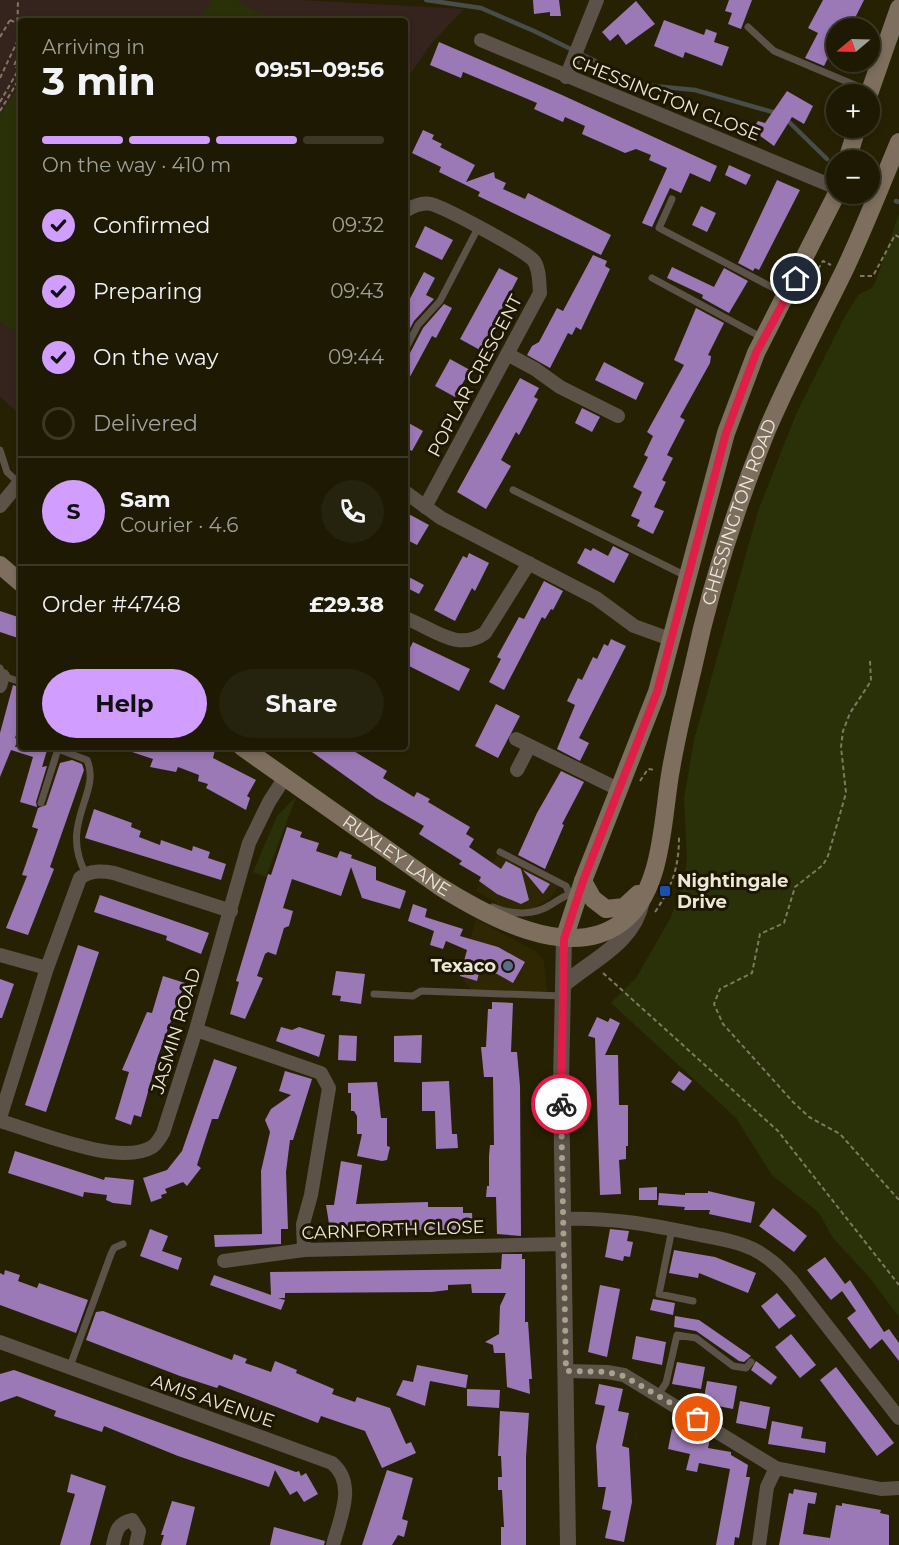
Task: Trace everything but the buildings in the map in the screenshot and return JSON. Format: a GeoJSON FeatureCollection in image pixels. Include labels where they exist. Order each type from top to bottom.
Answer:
{"type":"FeatureCollection","features":[{"type":"Feature","properties":{"kind":"main road"},"geometry":{"type":"LineString","coordinates":[[872,84],[899,8]]}},
{"type":"Feature","properties":{"kind":"main road","name":"CHESSINGTON ROAD"},"geometry":{"type":"LineString","coordinates":[[832,204],[764,338],[726,433],[657,692],[632,761],[618,789],[577,889],[564,939],[591,937],[606,933],[623,922],[642,901],[664,826],[672,762],[696,651],[731,531],[767,430],[848,261],[899,142]]}},
{"type":"Feature","properties":{"kind":"main road"},"geometry":{"type":"LineString","coordinates":[[0,565],[18,580]]}},
{"type":"Feature","properties":{"kind":"main road","name":"RUXLEY LANE"},"geometry":{"type":"LineString","coordinates":[[246,750],[468,904],[506,922],[564,939]]}},
{"type":"Feature","properties":{"kind":"main road"},"geometry":{"type":"LineString","coordinates":[[577,889],[606,909],[615,909],[624,907],[651,876]]}},
{"type":"Feature","properties":{"kind":"street"},"geometry":{"type":"LineString","coordinates":[[566,77],[597,0]]}},
{"type":"Feature","properties":{"kind":"street","name":"CHESSINGTON CLOSE"},"geometry":{"type":"LineString","coordinates":[[481,40],[826,183]]}},
{"type":"Feature","properties":{"kind":"street","name":"POPLAR CRESCENT"},"geometry":{"type":"LineString","coordinates":[[408,208],[414,205],[432,204],[526,255],[534,261],[538,270],[540,293],[425,507]]}},
{"type":"Feature","properties":{"kind":"street"},"geometry":{"type":"LineString","coordinates":[[507,354],[535,369],[560,387],[618,416]]}},
{"type":"Feature","properties":{"kind":"street"},"geometry":{"type":"LineString","coordinates":[[0,506],[18,486]]}},
{"type":"Feature","properties":{"kind":"street"},"geometry":{"type":"LineString","coordinates":[[408,494],[425,507],[596,597],[634,626],[670,639]]}},
{"type":"Feature","properties":{"kind":"street"},"geometry":{"type":"LineString","coordinates":[[408,619],[452,640],[469,641],[478,638],[484,633],[529,563]]}},
{"type":"Feature","properties":{"kind":"street"},"geometry":{"type":"LineString","coordinates":[[516,739],[618,789]]}},
{"type":"Feature","properties":{"kind":"street"},"geometry":{"type":"LineString","coordinates":[[517,770],[529,747]]}},
{"type":"Feature","properties":{"kind":"street","name":"JASMIN ROAD"},"geometry":{"type":"LineString","coordinates":[[0,1120],[98,1150],[122,1153],[150,1148],[163,1133],[196,1030],[249,843],[269,802],[285,777]]}},
{"type":"Feature","properties":{"kind":"street"},"geometry":{"type":"LineString","coordinates":[[0,1120],[47,968],[75,887],[86,874],[100,871],[114,873],[231,911]]}},
{"type":"Feature","properties":{"kind":"street","name":"CHESSINGTON ROAD"},"geometry":{"type":"LineString","coordinates":[[563,990],[580,970],[612,950],[635,923],[642,901]]}},
{"type":"Feature","properties":{"kind":"street","name":"CHESSINGTON ROAD"},"geometry":{"type":"LineString","coordinates":[[564,939],[563,1244],[568,1545]]}},
{"type":"Feature","properties":{"kind":"street"},"geometry":{"type":"LineString","coordinates":[[0,955],[47,968]]}},
{"type":"Feature","properties":{"kind":"street"},"geometry":{"type":"LineString","coordinates":[[196,1030],[321,1073],[327,1081],[328,1088],[312,1189],[303,1224],[304,1250]]}},
{"type":"Feature","properties":{"kind":"street"},"geometry":{"type":"LineString","coordinates":[[563,1219],[618,1219],[672,1229],[730,1241],[751,1248],[772,1260],[792,1281],[899,1418]]}},
{"type":"Feature","properties":{"kind":"street","name":"CARNFORTH CLOSE"},"geometry":{"type":"LineString","coordinates":[[224,1261],[304,1250],[563,1244]]}},
{"type":"Feature","properties":{"kind":"street","name":"AMIS AVENUE"},"geometry":{"type":"LineString","coordinates":[[0,1342],[332,1463],[342,1475],[346,1490],[333,1545]]}},
{"type":"Feature","properties":{"kind":"street"},"geometry":{"type":"LineString","coordinates":[[566,1371],[607,1372],[624,1376],[776,1468],[881,1489],[899,1488]]}},
{"type":"Feature","properties":{"kind":"street"},"geometry":{"type":"LineString","coordinates":[[759,1545],[767,1487],[776,1468]]}},
{"type":"Feature","properties":{"kind":"street"},"geometry":{"type":"LineString","coordinates":[[113,1545],[117,1528],[123,1522],[132,1521],[140,1532],[136,1545]]}},
{"type":"Feature","properties":{"kind":"lane"},"geometry":{"type":"LineString","coordinates":[[748,27],[774,51],[849,84]]}},
{"type":"Feature","properties":{"kind":"lane"},"geometry":{"type":"LineString","coordinates":[[672,199],[659,228],[787,295]]}},
{"type":"Feature","properties":{"kind":"lane"},"geometry":{"type":"LineString","coordinates":[[408,344],[418,325],[440,301],[478,228]]}},
{"type":"Feature","properties":{"kind":"lane"},"geometry":{"type":"LineString","coordinates":[[652,278],[764,338]]}},
{"type":"Feature","properties":{"kind":"lane"},"geometry":{"type":"LineString","coordinates":[[0,450],[7,472],[18,482]]}},
{"type":"Feature","properties":{"kind":"lane"},"geometry":{"type":"LineString","coordinates":[[513,490],[687,577]]}},
{"type":"Feature","properties":{"kind":"lane"},"geometry":{"type":"LineString","coordinates":[[1,676],[18,681]]}},
{"type":"Feature","properties":{"kind":"lane"},"geometry":{"type":"LineString","coordinates":[[41,803],[58,750]]}},
{"type":"Feature","properties":{"kind":"lane"},"geometry":{"type":"LineString","coordinates":[[61,750],[87,760],[92,771],[75,838],[76,851],[86,874]]}},
{"type":"Feature","properties":{"kind":"lane"},"geometry":{"type":"LineString","coordinates":[[500,852],[566,886],[577,889]]}},
{"type":"Feature","properties":{"kind":"lane"},"geometry":{"type":"LineString","coordinates":[[468,904],[483,902],[511,913],[523,914],[550,906],[577,889]]}},
{"type":"Feature","properties":{"kind":"lane"},"geometry":{"type":"LineString","coordinates":[[374,994],[413,996],[421,992],[563,990]]}},
{"type":"Feature","properties":{"kind":"lane"},"geometry":{"type":"LineString","coordinates":[[672,1229],[659,1294],[693,1301]]}},
{"type":"Feature","properties":{"kind":"lane"},"geometry":{"type":"LineString","coordinates":[[69,1369],[111,1254],[114,1248],[123,1244]]}},
{"type":"Feature","properties":{"kind":"lane"},"geometry":{"type":"LineString","coordinates":[[658,1395],[666,1383],[677,1335],[696,1338],[733,1366],[746,1368],[751,1362]]}},
{"type":"Feature","properties":{"kind":"path"},"geometry":{"type":"LineString","coordinates":[[0,78],[13,55],[17,42],[18,0]]}},
{"type":"Feature","properties":{"kind":"path"},"geometry":{"type":"LineString","coordinates":[[0,37],[10,20],[18,24]]}},
{"type":"Feature","properties":{"kind":"path"},"geometry":{"type":"LineString","coordinates":[[13,55],[18,55]]}},
{"type":"Feature","properties":{"kind":"path"},"geometry":{"type":"LineString","coordinates":[[0,102],[18,72]]}},
{"type":"Feature","properties":{"kind":"path"},"geometry":{"type":"LineString","coordinates":[[0,110],[18,81]]}},
{"type":"Feature","properties":{"kind":"path"},"geometry":{"type":"LineString","coordinates":[[854,276],[873,276],[895,235],[899,237]]}},
{"type":"Feature","properties":{"kind":"path"},"geometry":{"type":"LineString","coordinates":[[813,276],[823,261],[835,267]]}},
{"type":"Feature","properties":{"kind":"path"},"geometry":{"type":"LineString","coordinates":[[870,661],[871,681],[850,713],[843,731],[841,747],[847,781],[846,798],[826,861],[795,887],[784,923],[760,934],[752,973],[720,989],[714,1004],[723,1024],[793,1102],[809,1118],[840,1134],[899,1200]]}},
{"type":"Feature","properties":{"kind":"path"},"geometry":{"type":"LineString","coordinates":[[636,780],[642,782],[648,769],[663,771]]}},
{"type":"Feature","properties":{"kind":"path"},"geometry":{"type":"LineString","coordinates":[[600,970],[778,1131],[899,1285]]}},
{"type":"Feature","properties":{"kind":"shaded area"},"geometry":{"type":"Polygon","coordinates":[[[0,0],[301,0],[464,9],[430,45],[408,78],[408,18],[18,18],[18,412],[0,397],[0,0]]]}},
{"type":"Feature","properties":{"kind":"shaded area"},"geometry":{"type":"Polygon","coordinates":[[[497,855],[559,886],[550,899],[528,911],[515,912],[503,907],[476,891],[497,855]]]}},
{"type":"Feature","properties":{"kind":"shaded area"},"geometry":{"type":"Polygon","coordinates":[[[476,919],[537,952],[544,962],[548,997],[475,994],[460,976],[476,919]]]}},
{"type":"Feature","properties":{"kind":"green space"},"geometry":{"type":"Polygon","coordinates":[[[212,0],[236,0],[266,18],[201,18],[212,0]]]}},
{"type":"Feature","properties":{"kind":"green space"},"geometry":{"type":"Polygon","coordinates":[[[18,88],[18,333],[0,322],[0,116],[18,88]]]}},
{"type":"Feature","properties":{"kind":"green space"},"geometry":{"type":"Polygon","coordinates":[[[899,213],[899,1317],[869,1277],[833,1238],[819,1213],[771,1174],[736,1118],[611,1003],[636,978],[670,919],[683,886],[687,858],[684,798],[694,740],[758,511],[796,414],[844,318],[858,295],[872,288],[877,278],[899,213]]]}},
{"type":"Feature","properties":{"kind":"green space"},"geometry":{"type":"Polygon","coordinates":[[[296,797],[266,877],[253,872],[277,816],[296,797]]]}},
{"type":"Feature","properties":{"kind":"waterway"},"geometry":{"type":"LineString","coordinates":[[426,0],[481,8],[534,31],[644,85],[695,90],[776,113]]}},
{"type":"Feature","properties":{"kind":"waterway"},"geometry":{"type":"LineString","coordinates":[[786,119],[826,158]]}},
{"type":"Feature","properties":{"kind":"way so far"},"geometry":{"type":"LineString","coordinates":[[561,1104],[566,1371],[607,1372],[624,1376],[698,1419]]}},
{"type":"Feature","properties":{"kind":"place","name":"Nightingale Drive"},"geometry":{"type":"Point","coordinates":[665,891]}},
{"type":"Feature","properties":{"kind":"place","name":"Texaco"},"geometry":{"type":"Point","coordinates":[508,966]}},
{"type":"Feature","properties":{"kind":"route"},"geometry":{"type":"LineString","coordinates":[[561,1104],[564,939],[583,881],[618,789],[632,761],[657,692],[726,433],[756,353],[796,279]]}}]}
